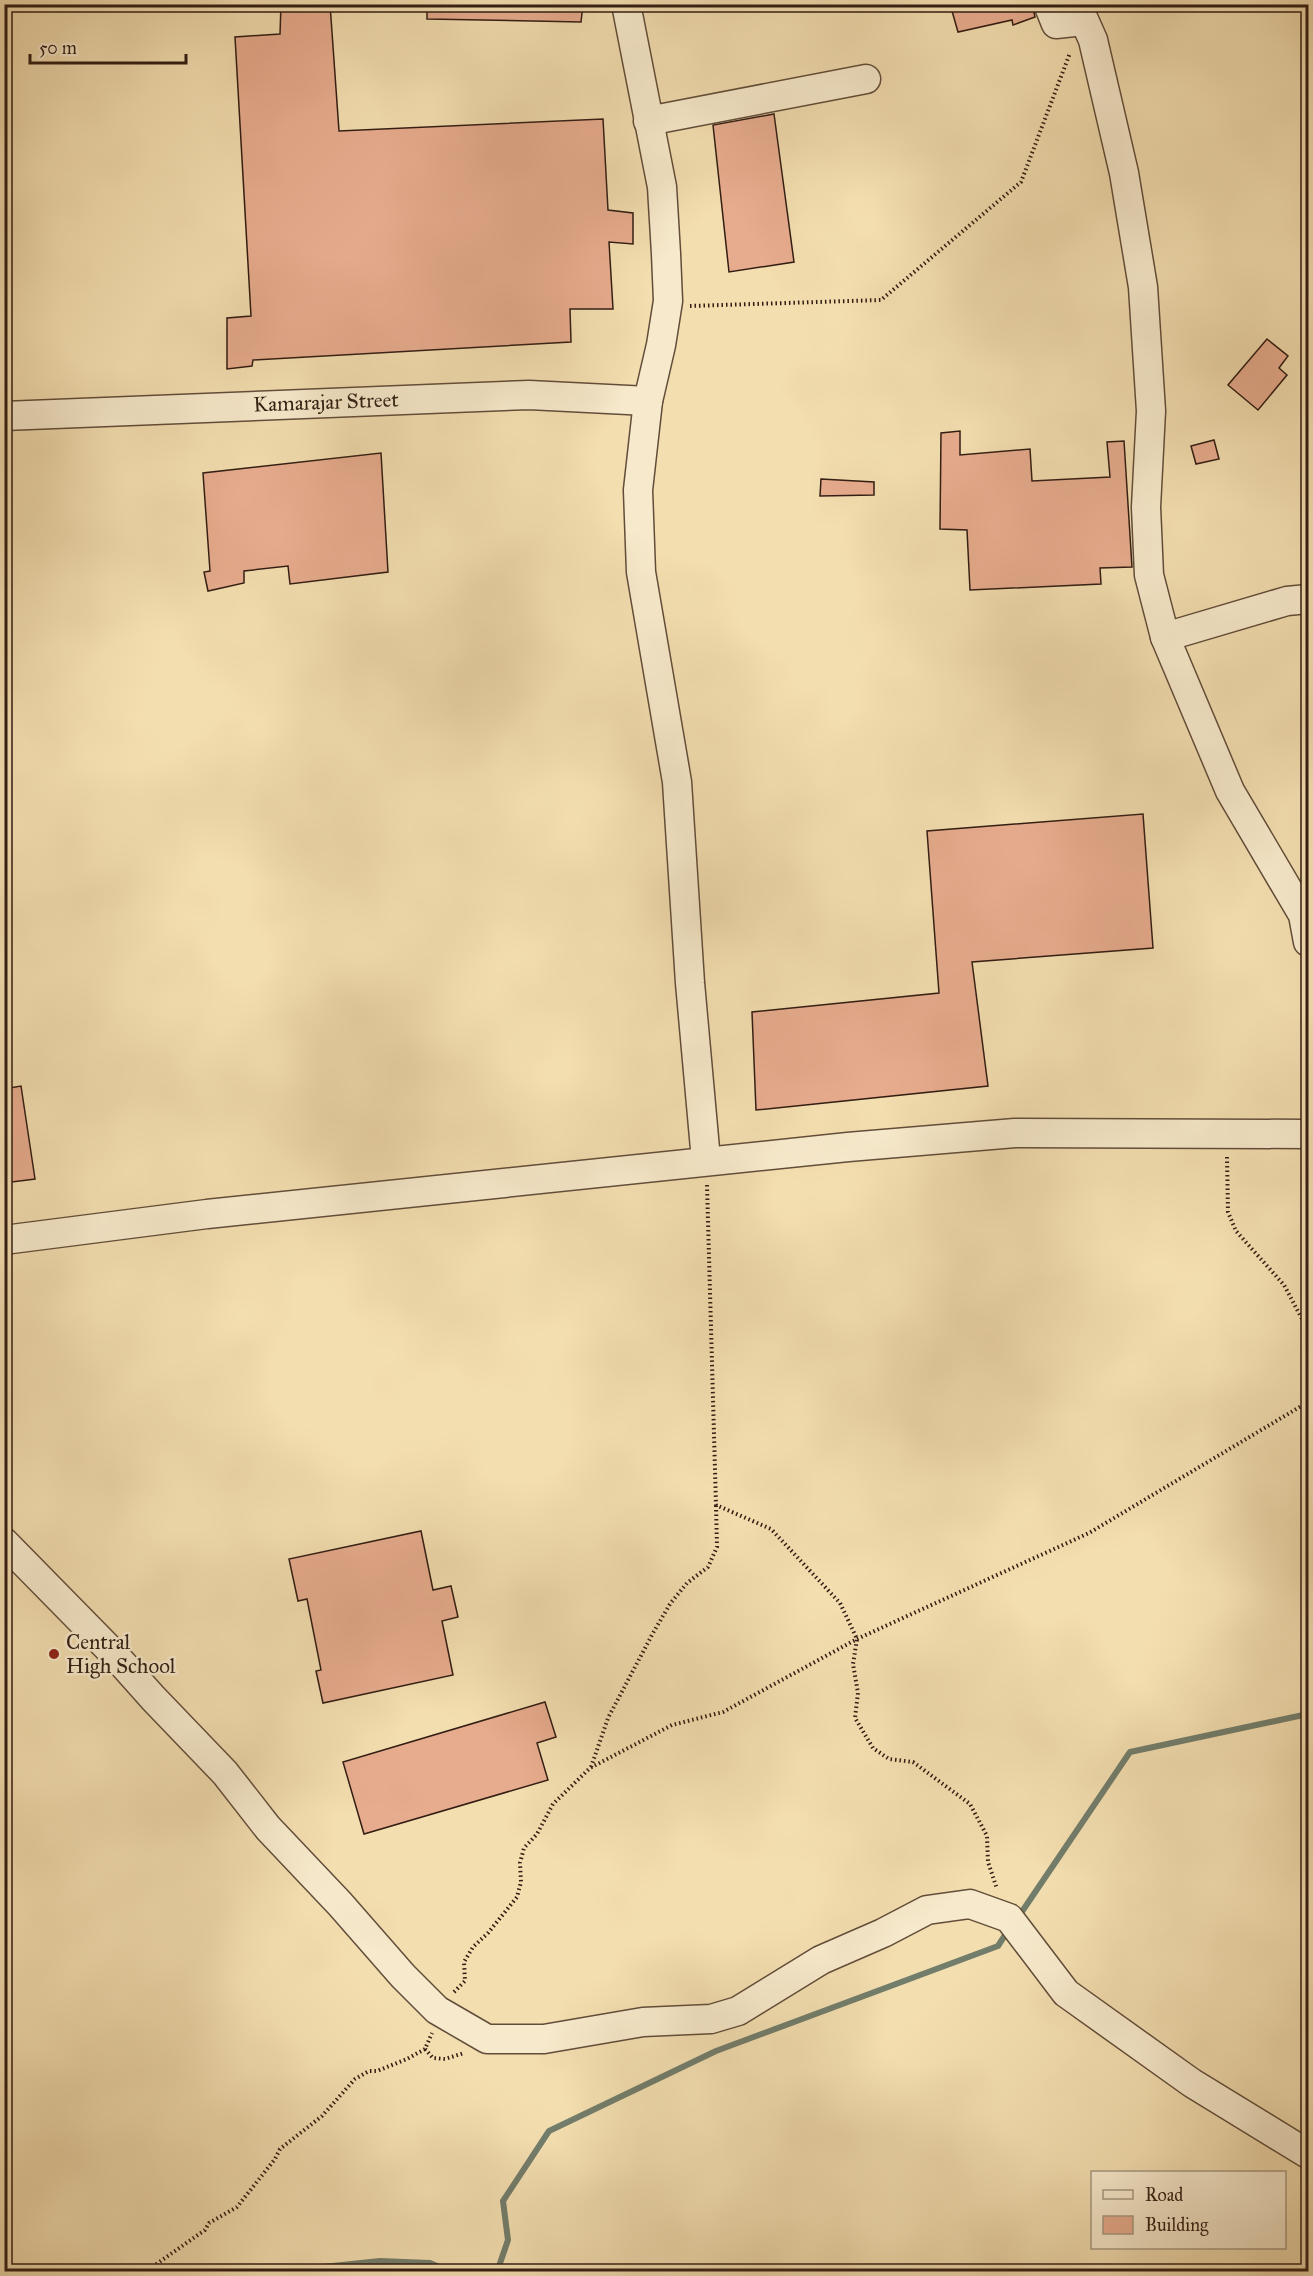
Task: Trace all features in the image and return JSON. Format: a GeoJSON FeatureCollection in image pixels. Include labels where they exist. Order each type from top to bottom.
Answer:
{"type":"FeatureCollection","features":[{"type":"Feature","properties":{"kind":"street"},"geometry":{"type":"LineString","coordinates":[[626,4],[662,187],[666,255],[667,306],[648,401],[638,490],[640,573],[677,782],[690,983],[706,1160]]}},
{"type":"Feature","properties":{"kind":"street"},"geometry":{"type":"LineString","coordinates":[[1047,4],[1056,24],[1080,13],[1093,40],[1124,173],[1143,287],[1151,411],[1146,507],[1149,574],[1165,637],[1230,791],[1293,897],[1306,924]]}},
{"type":"Feature","properties":{"kind":"street"},"geometry":{"type":"LineString","coordinates":[[648,121],[866,79]]}},
{"type":"Feature","properties":{"kind":"street","name":"Kamarajar Street"},"geometry":{"type":"LineString","coordinates":[[4,416],[529,394],[648,401]]}},
{"type":"Feature","properties":{"kind":"street"},"geometry":{"type":"LineString","coordinates":[[1165,637],[1287,601],[1308,599]]}},
{"type":"Feature","properties":{"kind":"street"},"geometry":{"type":"LineString","coordinates":[[4,1240],[207,1214],[706,1160],[1015,1133],[1308,1134]]}},
{"type":"Feature","properties":{"kind":"street"},"geometry":{"type":"LineString","coordinates":[[4,1542],[112,1652],[225,1773],[268,1828],[436,2010],[487,2039],[544,2039],[643,2022],[711,2019],[738,2011],[821,1960],[883,1933],[927,1910],[970,1904],[1017,1928],[1066,1993],[1192,2083],[1308,2154]]}},
{"type":"Feature","properties":{"kind":"path"},"geometry":{"type":"LineString","coordinates":[[667,306],[881,300],[1021,182],[1080,13]]}},
{"type":"Feature","properties":{"kind":"path"},"geometry":{"type":"LineString","coordinates":[[1228,1134],[1226,1180],[1228,1212],[1236,1231],[1284,1285],[1308,1330]]}},
{"type":"Feature","properties":{"kind":"path"},"geometry":{"type":"LineString","coordinates":[[590,1768],[608,1718],[653,1633],[670,1604],[687,1583],[708,1567],[717,1547],[706,1160]]}},
{"type":"Feature","properties":{"kind":"path"},"geometry":{"type":"LineString","coordinates":[[145,2271],[205,2229],[209,2223],[237,2206],[275,2159],[280,2149],[322,2116],[355,2079],[369,2071],[377,2071],[407,2059],[425,2049],[432,2035],[432,2019],[436,2010],[465,1981],[464,1962],[473,1947],[488,1933],[517,1897],[521,1882],[520,1863],[524,1848],[537,1834],[554,1804],[590,1768],[672,1725],[723,1712],[857,1639],[1089,1533],[1308,1402]]}},
{"type":"Feature","properties":{"kind":"path"},"geometry":{"type":"LineString","coordinates":[[716,1505],[771,1529],[840,1603],[857,1639],[853,1664],[858,1693],[855,1718],[873,1748],[889,1759],[913,1762],[970,1804],[987,1836],[988,1862],[1017,1928]]}},
{"type":"Feature","properties":{"kind":"path"},"geometry":{"type":"LineString","coordinates":[[425,2049],[433,2058],[445,2059],[467,2052],[487,2039]]}},
{"type":"Feature","properties":{"kind":"building"},"geometry":{"type":"Polygon","coordinates":[[[281,4],[330,4],[339,131],[603,119],[608,210],[633,213],[633,244],[609,242],[613,309],[570,309],[571,342],[253,360],[252,366],[227,369],[227,318],[251,316],[235,37],[280,34],[281,4]]]}},
{"type":"Feature","properties":{"kind":"building"},"geometry":{"type":"Polygon","coordinates":[[[427,4],[583,4],[581,22],[427,19],[427,4]]]}},
{"type":"Feature","properties":{"kind":"building"},"geometry":{"type":"Polygon","coordinates":[[[950,4],[1032,4],[1035,17],[1013,25],[1012,20],[958,32],[950,4]]]}},
{"type":"Feature","properties":{"kind":"building"},"geometry":{"type":"Polygon","coordinates":[[[774,114],[794,262],[729,272],[713,125],[774,114]]]}},
{"type":"Feature","properties":{"kind":"building"},"geometry":{"type":"Polygon","coordinates":[[[1267,339],[1288,356],[1279,368],[1287,375],[1258,410],[1228,385],[1267,339]]]}},
{"type":"Feature","properties":{"kind":"building"},"geometry":{"type":"Polygon","coordinates":[[[960,431],[960,455],[1030,449],[1032,481],[1110,477],[1107,442],[1124,441],[1132,567],[1100,568],[1101,584],[970,590],[967,530],[940,529],[941,433],[960,431]]]}},
{"type":"Feature","properties":{"kind":"building"},"geometry":{"type":"Polygon","coordinates":[[[1214,440],[1219,459],[1196,464],[1191,446],[1214,440]]]}},
{"type":"Feature","properties":{"kind":"building"},"geometry":{"type":"Polygon","coordinates":[[[381,453],[388,572],[290,584],[288,566],[244,571],[244,583],[208,591],[204,572],[210,571],[203,473],[381,453]]]}},
{"type":"Feature","properties":{"kind":"building"},"geometry":{"type":"Polygon","coordinates":[[[821,479],[874,482],[874,495],[820,496],[821,479]]]}},
{"type":"Feature","properties":{"kind":"building"},"geometry":{"type":"Polygon","coordinates":[[[1143,814],[1153,948],[972,962],[988,1086],[756,1110],[752,1012],[939,993],[927,831],[1143,814]]]}},
{"type":"Feature","properties":{"kind":"building"},"geometry":{"type":"Polygon","coordinates":[[[21,1086],[35,1179],[4,1183],[4,1089],[21,1086]]]}},
{"type":"Feature","properties":{"kind":"building"},"geometry":{"type":"Polygon","coordinates":[[[421,1531],[433,1590],[451,1586],[458,1617],[442,1621],[453,1675],[323,1703],[316,1671],[321,1670],[307,1599],[298,1601],[289,1559],[421,1531]]]}},
{"type":"Feature","properties":{"kind":"building"},"geometry":{"type":"Polygon","coordinates":[[[545,1702],[556,1737],[537,1743],[548,1780],[364,1834],[343,1762],[545,1702]]]}},
{"type":"Feature","properties":{"kind":"waterway"},"geometry":{"type":"LineString","coordinates":[[1019,1916],[1130,1752],[1308,1714]]}},
{"type":"Feature","properties":{"kind":"waterway"},"geometry":{"type":"LineString","coordinates":[[497,2272],[508,2240],[503,2201],[549,2131],[716,2051],[998,1946],[1009,1929]]}},
{"type":"Feature","properties":{"kind":"waterway"},"geometry":{"type":"LineString","coordinates":[[298,2272],[304,2269],[380,2261],[430,2263],[451,2272]]}},
{"type":"Feature","properties":{"kind":"place","name":"Central High School"},"geometry":{"type":"Point","coordinates":[54,1654]}}]}
